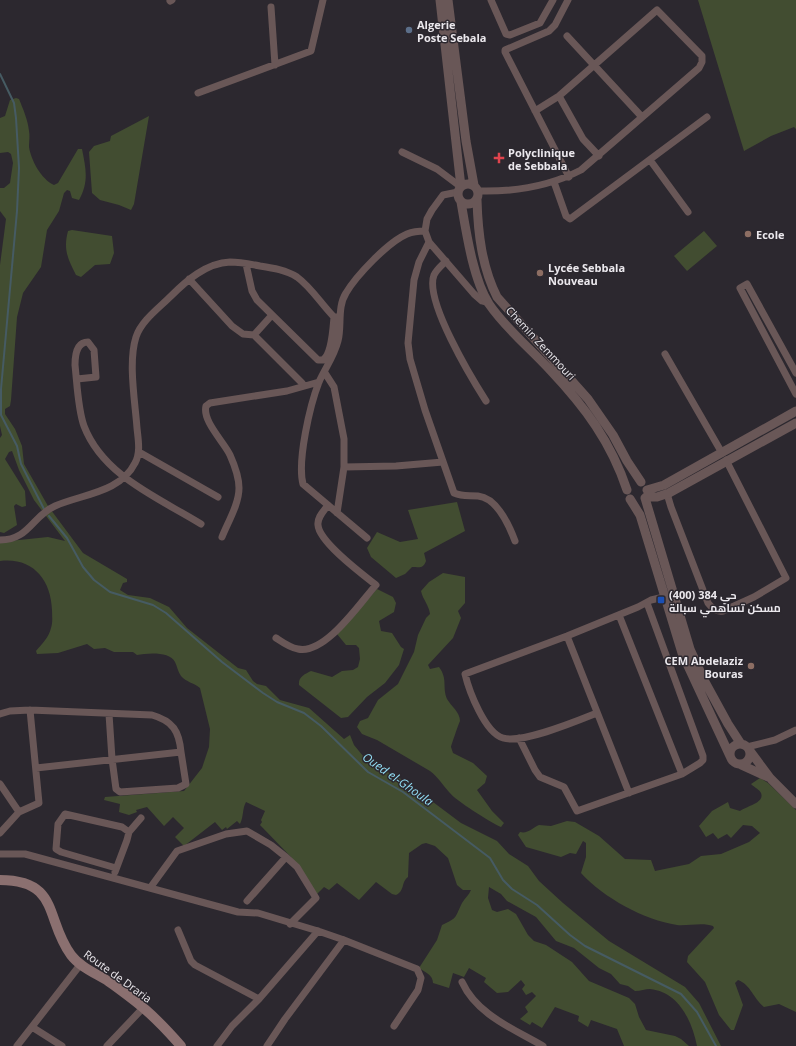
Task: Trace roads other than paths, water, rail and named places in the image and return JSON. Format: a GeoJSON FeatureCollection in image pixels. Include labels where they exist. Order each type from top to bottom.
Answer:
{"type":"FeatureCollection","features":[{"type":"Feature","properties":{"kind":"main road","name":"Route de Draria"},"geometry":{"type":"LineString","coordinates":[[0,880],[18,880],[32,886],[44,895],[70,955],[80,965],[109,982],[143,1008],[181,1046]]}},
{"type":"Feature","properties":{"kind":"street"},"geometry":{"type":"LineString","coordinates":[[198,93],[308,53],[312,49],[323,0]]}},
{"type":"Feature","properties":{"kind":"street","name":"Chemin Zemmouri"},"geometry":{"type":"LineString","coordinates":[[440,0],[460,194],[475,265],[482,288],[488,303],[502,320],[592,417],[609,447],[630,499]]}},
{"type":"Feature","properties":{"kind":"street","name":"Chemin Zemmouri"},"geometry":{"type":"LineString","coordinates":[[448,0],[466,141],[477,192],[478,228],[484,262],[491,285],[497,297],[588,399],[613,435],[645,492],[690,649],[716,703],[746,748],[770,778],[796,804]]}},
{"type":"Feature","properties":{"kind":"street"},"geometry":{"type":"LineString","coordinates":[[491,0],[506,34],[510,35],[540,23],[553,0]]}},
{"type":"Feature","properties":{"kind":"street"},"geometry":{"type":"LineString","coordinates":[[568,0],[555,25],[549,31],[505,51],[568,177]]}},
{"type":"Feature","properties":{"kind":"street"},"geometry":{"type":"LineString","coordinates":[[271,7],[275,65]]}},
{"type":"Feature","properties":{"kind":"street"},"geometry":{"type":"LineString","coordinates":[[460,194],[467,184],[477,192],[497,192],[554,182],[581,170],[699,68],[702,62],[702,56],[657,10],[595,66],[559,96],[535,112]]}},
{"type":"Feature","properties":{"kind":"street"},"geometry":{"type":"LineString","coordinates":[[567,36],[642,117]]}},
{"type":"Feature","properties":{"kind":"street"},"geometry":{"type":"LineString","coordinates":[[559,96],[583,140],[599,156]]}},
{"type":"Feature","properties":{"kind":"street"},"geometry":{"type":"LineString","coordinates":[[554,182],[566,216],[570,219],[707,117]]}},
{"type":"Feature","properties":{"kind":"street"},"geometry":{"type":"LineString","coordinates":[[402,152],[437,169],[469,205],[477,192]]}},
{"type":"Feature","properties":{"kind":"street"},"geometry":{"type":"LineString","coordinates":[[650,160],[688,212]]}},
{"type":"Feature","properties":{"kind":"street"},"geometry":{"type":"LineString","coordinates":[[460,194],[446,194],[441,197],[427,219],[424,231],[429,242],[474,294],[482,301],[488,303]]}},
{"type":"Feature","properties":{"kind":"street"},"geometry":{"type":"LineString","coordinates":[[246,264],[255,296],[272,315],[320,360],[325,359],[328,355],[344,295],[361,272],[394,242],[406,234],[424,231]]}},
{"type":"Feature","properties":{"kind":"street"},"geometry":{"type":"LineString","coordinates":[[429,242],[419,262],[414,280],[408,343],[415,376],[454,493],[461,497],[479,496],[487,499],[495,506],[510,528],[515,541]]}},
{"type":"Feature","properties":{"kind":"street"},"geometry":{"type":"LineString","coordinates":[[446,261],[434,276],[433,288],[450,341],[486,401]]}},
{"type":"Feature","properties":{"kind":"street"},"geometry":{"type":"LineString","coordinates":[[0,540],[8,540],[23,533],[53,506],[102,490],[124,477],[135,465],[139,452],[133,373],[133,350],[136,337],[154,312],[189,279],[221,264],[230,262],[275,268],[294,276],[337,317],[338,340],[332,358],[319,382],[302,457],[300,474],[303,484],[367,538]]}},
{"type":"Feature","properties":{"kind":"street"},"geometry":{"type":"LineString","coordinates":[[189,279],[232,326],[243,334],[254,335],[302,383]]}},
{"type":"Feature","properties":{"kind":"street"},"geometry":{"type":"LineString","coordinates":[[796,373],[747,284],[740,288],[796,394]]}},
{"type":"Feature","properties":{"kind":"street"},"geometry":{"type":"LineString","coordinates":[[254,335],[272,315]]}},
{"type":"Feature","properties":{"kind":"street"},"geometry":{"type":"LineString","coordinates":[[77,379],[96,377],[94,350],[88,342],[82,344],[75,358],[77,379],[82,417],[86,431],[100,454],[124,477],[201,524]]}},
{"type":"Feature","properties":{"kind":"street"},"geometry":{"type":"LineString","coordinates":[[665,354],[724,457],[786,578],[754,598],[724,611],[718,612],[712,609],[671,507],[668,496],[670,492]]}},
{"type":"Feature","properties":{"kind":"street"},"geometry":{"type":"LineString","coordinates":[[325,373],[334,387],[344,439],[344,467],[337,513]]}},
{"type":"Feature","properties":{"kind":"street"},"geometry":{"type":"LineString","coordinates":[[222,537],[238,495],[239,487],[230,455],[209,421],[205,410],[206,406],[210,403],[287,391],[319,382]]}},
{"type":"Feature","properties":{"kind":"street"},"geometry":{"type":"LineString","coordinates":[[627,490],[632,482],[645,492],[657,497],[670,492],[796,411]]}},
{"type":"Feature","properties":{"kind":"street"},"geometry":{"type":"LineString","coordinates":[[630,499],[638,502],[645,492],[664,485],[796,423]]}},
{"type":"Feature","properties":{"kind":"street"},"geometry":{"type":"LineString","coordinates":[[139,452],[218,497]]}},
{"type":"Feature","properties":{"kind":"street"},"geometry":{"type":"LineString","coordinates":[[344,467],[396,466],[443,462]]}},
{"type":"Feature","properties":{"kind":"street"},"geometry":{"type":"LineString","coordinates":[[630,499],[640,515],[664,597],[689,671],[733,761],[739,764],[746,762],[750,755],[746,748]]}},
{"type":"Feature","properties":{"kind":"street"},"geometry":{"type":"LineString","coordinates":[[276,638],[298,650],[320,646],[332,636],[376,585],[337,553],[320,531],[319,519],[328,505]]}},
{"type":"Feature","properties":{"kind":"street"},"geometry":{"type":"LineString","coordinates":[[597,713],[562,727],[519,738],[503,739],[496,736],[486,724],[465,674],[567,636],[651,600],[664,597]]}},
{"type":"Feature","properties":{"kind":"street"},"geometry":{"type":"LineString","coordinates":[[519,738],[534,770],[546,781],[564,787],[575,810],[682,774],[700,764],[703,760],[703,756],[647,603]]}},
{"type":"Feature","properties":{"kind":"street"},"geometry":{"type":"LineString","coordinates":[[619,615],[682,774]]}},
{"type":"Feature","properties":{"kind":"street"},"geometry":{"type":"LineString","coordinates":[[567,636],[629,793]]}},
{"type":"Feature","properties":{"kind":"street"},"geometry":{"type":"LineString","coordinates":[[0,832],[18,812],[39,803],[30,710]]}},
{"type":"Feature","properties":{"kind":"street"},"geometry":{"type":"LineString","coordinates":[[0,714],[10,711],[30,710],[152,715],[163,718],[177,732],[180,740],[186,784],[178,788],[120,792],[116,789],[112,760],[109,714]]}},
{"type":"Feature","properties":{"kind":"street"},"geometry":{"type":"LineString","coordinates":[[730,756],[732,749],[746,748],[775,740],[796,730]]}},
{"type":"Feature","properties":{"kind":"street"},"geometry":{"type":"LineString","coordinates":[[36,768],[181,752]]}},
{"type":"Feature","properties":{"kind":"street","name":"Chemin Zemmouri"},"geometry":{"type":"LineString","coordinates":[[739,764],[770,778]]}},
{"type":"Feature","properties":{"kind":"street"},"geometry":{"type":"LineString","coordinates":[[0,784],[18,812]]}},
{"type":"Feature","properties":{"kind":"street"},"geometry":{"type":"LineString","coordinates":[[116,868],[61,852],[56,848],[58,824],[65,814],[122,827],[129,832]]}},
{"type":"Feature","properties":{"kind":"street"},"geometry":{"type":"LineString","coordinates":[[113,878],[129,832],[141,818]]}},
{"type":"Feature","properties":{"kind":"street"},"geometry":{"type":"LineString","coordinates":[[150,888],[177,851],[226,834],[247,831],[271,845],[297,867],[316,898],[290,924]]}},
{"type":"Feature","properties":{"kind":"street"},"geometry":{"type":"LineString","coordinates":[[0,854],[25,854],[238,912],[258,913],[344,940],[416,969],[422,978],[418,990],[394,1026]]}},
{"type":"Feature","properties":{"kind":"street"},"geometry":{"type":"LineString","coordinates":[[247,900],[286,857]]}},
{"type":"Feature","properties":{"kind":"street"},"geometry":{"type":"LineString","coordinates":[[178,930],[191,961],[195,965],[258,999]]}},
{"type":"Feature","properties":{"kind":"street"},"geometry":{"type":"LineString","coordinates":[[217,1046],[232,1026],[318,931]]}},
{"type":"Feature","properties":{"kind":"street"},"geometry":{"type":"LineString","coordinates":[[268,1046],[285,1019],[344,940]]}},
{"type":"Feature","properties":{"kind":"street"},"geometry":{"type":"LineString","coordinates":[[17,1046],[80,965]]}},
{"type":"Feature","properties":{"kind":"street"},"geometry":{"type":"LineString","coordinates":[[462,982],[470,996],[483,1010],[543,1046]]}},
{"type":"Feature","properties":{"kind":"street"},"geometry":{"type":"LineString","coordinates":[[107,1046],[143,1008]]}},
{"type":"Feature","properties":{"kind":"street"},"geometry":{"type":"LineString","coordinates":[[32,1027],[62,1046]]}},
{"type":"Feature","properties":{"kind":"waterway","name":"Oued el-Ghoula"},"geometry":{"type":"LineString","coordinates":[[0,74],[14,103],[19,168],[17,211],[1,389],[1,415],[17,446],[21,464],[44,509]]}},
{"type":"Feature","properties":{"kind":"waterway","name":"Oued el-Ghoula"},"geometry":{"type":"LineString","coordinates":[[49,516],[67,538],[83,567],[94,580],[110,592],[153,605],[166,613],[222,662],[263,693],[277,702],[304,713],[321,726],[368,772],[403,792],[490,858],[503,880],[512,889],[537,905],[570,935],[585,946],[681,994],[697,1012],[716,1046]]}},
{"type":"Feature","properties":{"kind":"place","name":"Algerie Poste Sebala"},"geometry":{"type":"Point","coordinates":[409,30]}},
{"type":"Feature","properties":{"kind":"place","name":"Polyclinique de Sebbala"},"geometry":{"type":"Point","coordinates":[499,158]}},
{"type":"Feature","properties":{"kind":"place","name":"Ecole"},"geometry":{"type":"Point","coordinates":[748,234]}},
{"type":"Feature","properties":{"kind":"place","name":"Lycée Sebbala Nouveau"},"geometry":{"type":"Point","coordinates":[540,273]}},
{"type":"Feature","properties":{"kind":"place","name":"حي 384 (400) مسكن تساهمي سبالة"},"geometry":{"type":"Point","coordinates":[661,600]}},
{"type":"Feature","properties":{"kind":"place","name":"CEM Abdelaziz Bouras"},"geometry":{"type":"Point","coordinates":[751,666]}}]}
